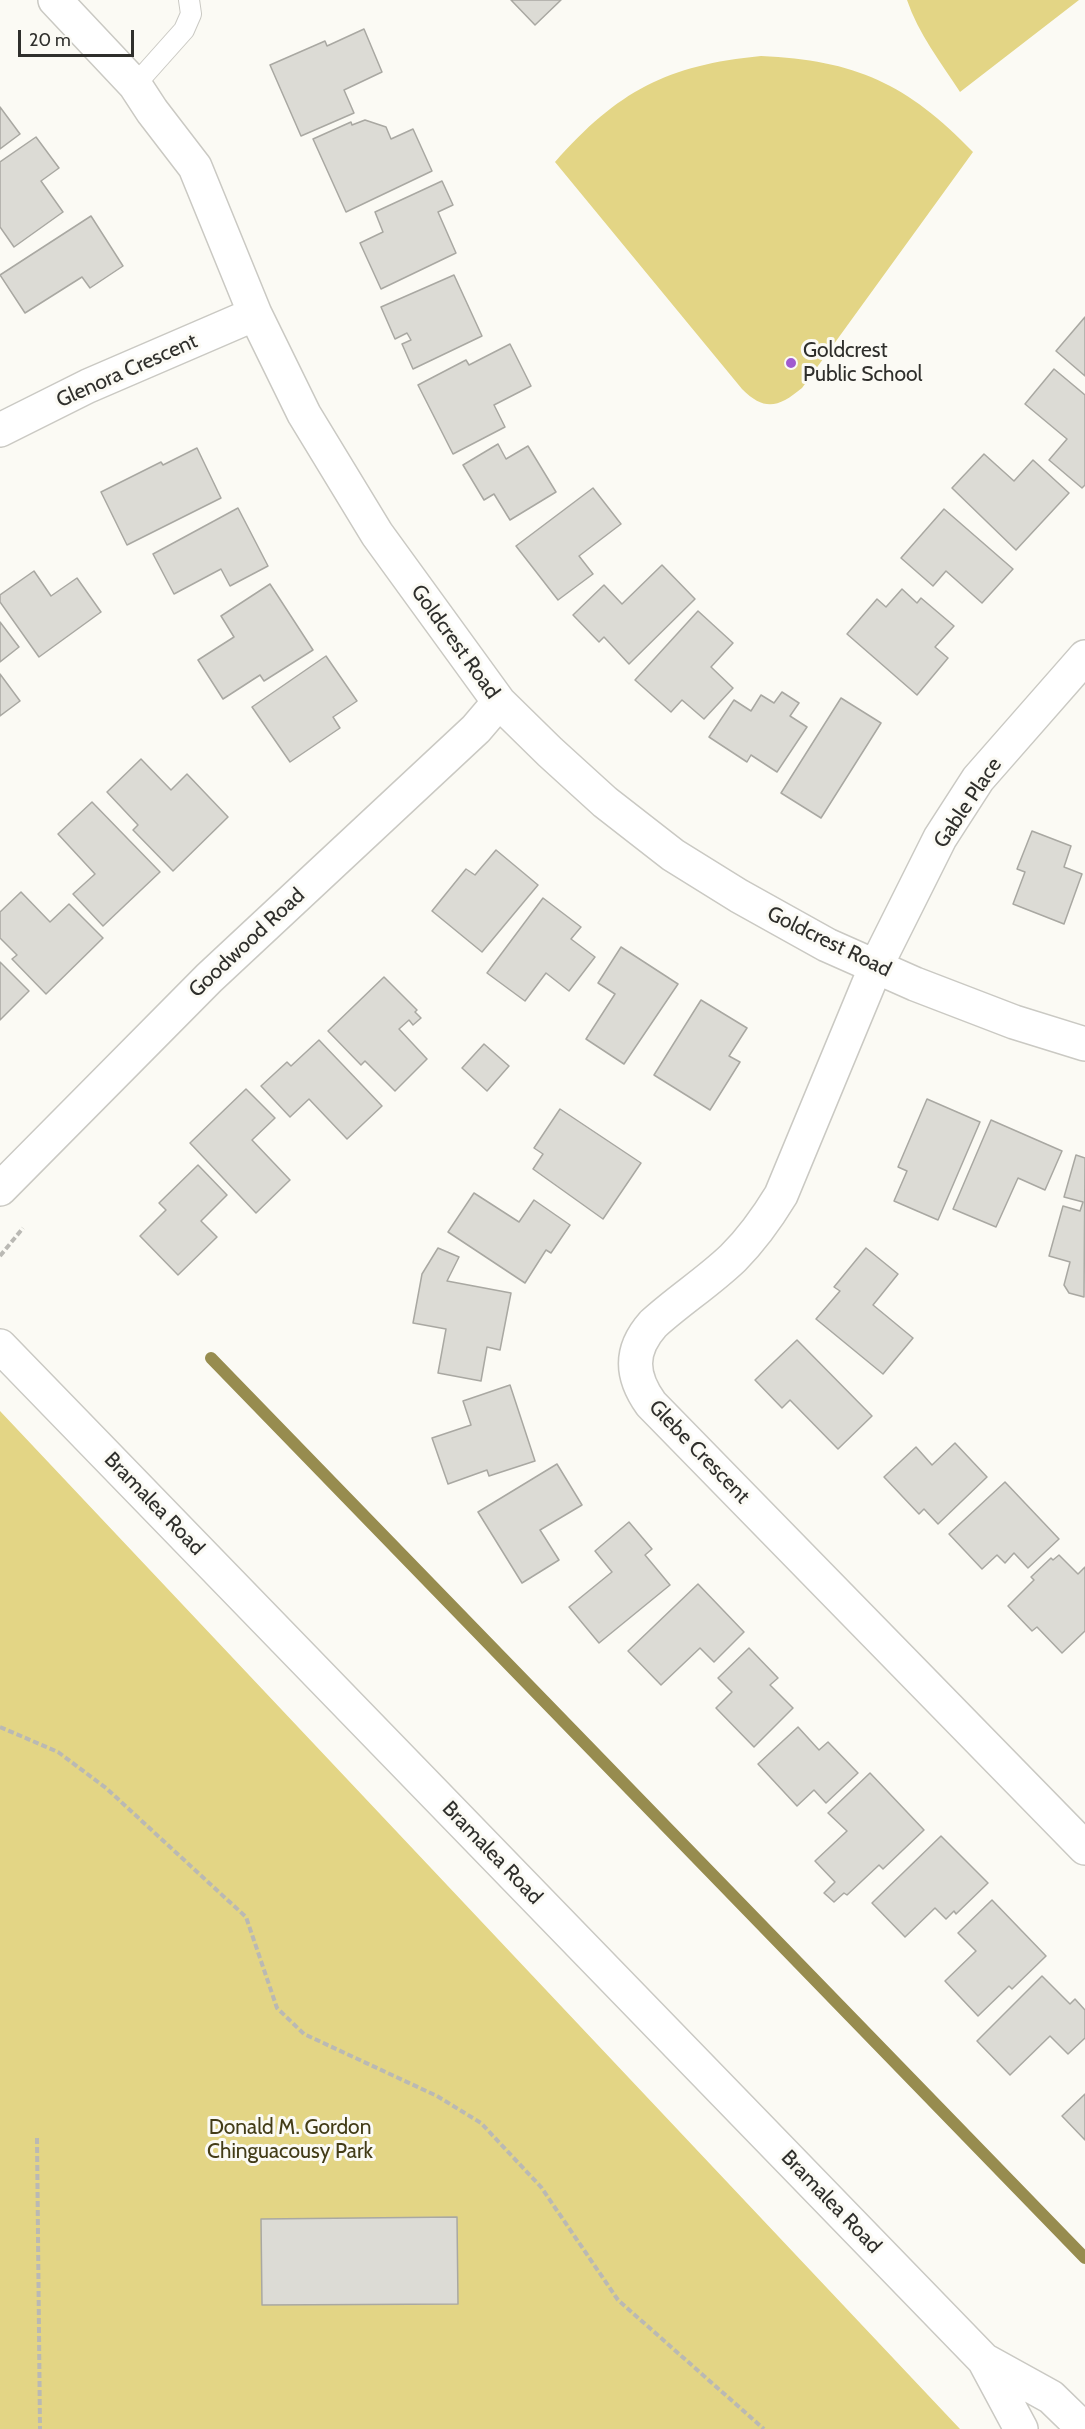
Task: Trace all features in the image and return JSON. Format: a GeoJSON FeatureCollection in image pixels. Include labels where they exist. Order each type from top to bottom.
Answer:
{"type":"FeatureCollection","features":[{"type":"Feature","properties":{"kind":"street","name":"Goldcrest Road"},"geometry":{"type":"LineString","coordinates":[[55,0],[135,85],[195,167],[255,314],[304,414],[377,534],[499,702],[549,752],[606,802],[673,855],[739,896],[817,939],[876,966],[966,1004],[1085,1044]]}},
{"type":"Feature","properties":{"kind":"street","name":"Glenora Crescent"},"geometry":{"type":"LineString","coordinates":[[0,430],[88,386],[255,314]]}},
{"type":"Feature","properties":{"kind":"street","name":"Gable Place"},"geometry":{"type":"LineString","coordinates":[[876,966],[940,838],[978,779],[1085,657]]}},
{"type":"Feature","properties":{"kind":"street","name":"Goodwood Road"},"geometry":{"type":"LineString","coordinates":[[0,1189],[209,978],[476,729],[499,702]]}},
{"type":"Feature","properties":{"kind":"street","name":"Glebe Crescent"},"geometry":{"type":"LineString","coordinates":[[876,966],[781,1195],[750,1240],[731,1260],[666,1311],[645,1332],[635,1354],[636,1375],[651,1404],[1085,1848]]}},
{"type":"Feature","properties":{"kind":"street","name":"Bramalea Road"},"geometry":{"type":"LineString","coordinates":[[0,1346],[984,2360],[1021,2429]]}},
{"type":"Feature","properties":{"kind":"street","name":"Bramalea Road"},"geometry":{"type":"LineString","coordinates":[[984,2360],[1052,2397],[1084,2429]]}},
{"type":"Feature","properties":{"kind":"lane"},"geometry":{"type":"LineString","coordinates":[[135,85],[184,30],[191,14],[189,0]]}},
{"type":"Feature","properties":{"kind":"path"},"geometry":{"type":"LineString","coordinates":[[0,1256],[23,1228]]}},
{"type":"Feature","properties":{"kind":"path"},"geometry":{"type":"LineString","coordinates":[[0,1727],[58,1752],[106,1788],[246,1917],[277,2007],[304,2034],[437,2096],[481,2123],[541,2187],[618,2300],[764,2429]]}},
{"type":"Feature","properties":{"kind":"path"},"geometry":{"type":"LineString","coordinates":[[37,2138],[40,2429]]}},
{"type":"Feature","properties":{"kind":"green space"},"geometry":{"type":"Polygon","coordinates":[[[907,0],[1079,0],[960,92],[924,36],[907,0]]]}},
{"type":"Feature","properties":{"kind":"green space"},"geometry":{"type":"Polygon","coordinates":[[[761,56],[825,63],[878,80],[926,109],[973,152],[802,388],[779,403],[772,404],[758,401],[742,389],[555,162],[601,117],[646,86],[698,66],[761,56]]]}},
{"type":"Feature","properties":{"kind":"green space","name":"Donald M. Gordon Chinguacousy Park"},"geometry":{"type":"Polygon","coordinates":[[[0,1411],[960,2429],[0,2429],[0,1411]]]}},
{"type":"Feature","properties":{"kind":"building"},"geometry":{"type":"Polygon","coordinates":[[[511,0],[561,0],[535,25],[511,0]]]}},
{"type":"Feature","properties":{"kind":"building"},"geometry":{"type":"Polygon","coordinates":[[[364,29],[382,72],[344,90],[354,113],[301,136],[270,65],[325,41],[327,46],[364,29]]]}},
{"type":"Feature","properties":{"kind":"building"},"geometry":{"type":"Polygon","coordinates":[[[0,107],[20,134],[0,149],[0,107]]]}},
{"type":"Feature","properties":{"kind":"building"},"geometry":{"type":"Polygon","coordinates":[[[365,120],[386,127],[391,139],[413,129],[432,171],[346,212],[313,139],[351,122],[352,125],[365,120]]]}},
{"type":"Feature","properties":{"kind":"building"},"geometry":{"type":"Polygon","coordinates":[[[36,137],[59,168],[41,181],[63,212],[14,247],[0,227],[0,162],[36,137]]]}},
{"type":"Feature","properties":{"kind":"building"},"geometry":{"type":"Polygon","coordinates":[[[442,181],[453,205],[438,212],[456,253],[381,289],[360,243],[383,232],[375,212],[442,181]]]}},
{"type":"Feature","properties":{"kind":"building"},"geometry":{"type":"Polygon","coordinates":[[[91,216],[123,266],[90,288],[82,277],[25,313],[0,275],[91,216]]]}},
{"type":"Feature","properties":{"kind":"building"},"geometry":{"type":"Polygon","coordinates":[[[454,275],[482,336],[413,369],[402,344],[411,340],[407,333],[395,339],[381,307],[454,275]]]}},
{"type":"Feature","properties":{"kind":"building"},"geometry":{"type":"Polygon","coordinates":[[[1085,317],[1085,376],[1056,351],[1085,317]]]}},
{"type":"Feature","properties":{"kind":"building"},"geometry":{"type":"Polygon","coordinates":[[[510,344],[531,386],[494,405],[505,427],[453,454],[418,385],[466,360],[469,365],[510,344]]]}},
{"type":"Feature","properties":{"kind":"building"},"geometry":{"type":"Polygon","coordinates":[[[1054,369],[1085,395],[1085,485],[1082,488],[1049,460],[1067,439],[1025,404],[1054,369]]]}},
{"type":"Feature","properties":{"kind":"building"},"geometry":{"type":"Polygon","coordinates":[[[498,444],[506,459],[528,446],[556,492],[510,520],[494,494],[484,500],[463,465],[498,444]]]}},
{"type":"Feature","properties":{"kind":"building"},"geometry":{"type":"Polygon","coordinates":[[[197,448],[221,498],[127,545],[101,492],[161,462],[163,465],[197,448]]]}},
{"type":"Feature","properties":{"kind":"building"},"geometry":{"type":"Polygon","coordinates":[[[984,454],[1014,481],[1033,460],[1069,493],[1016,550],[952,488],[984,454]]]}},
{"type":"Feature","properties":{"kind":"building"},"geometry":{"type":"Polygon","coordinates":[[[593,488],[621,524],[579,556],[593,574],[558,600],[516,546],[593,488]]]}},
{"type":"Feature","properties":{"kind":"building"},"geometry":{"type":"Polygon","coordinates":[[[238,508],[268,566],[230,586],[221,569],[174,594],[153,554],[238,508]]]}},
{"type":"Feature","properties":{"kind":"building"},"geometry":{"type":"Polygon","coordinates":[[[944,509],[1013,569],[982,603],[946,571],[933,586],[901,558],[944,509]]]}},
{"type":"Feature","properties":{"kind":"building"},"geometry":{"type":"Polygon","coordinates":[[[662,565],[695,599],[629,664],[604,637],[599,642],[573,615],[604,585],[622,604],[662,565]]]}},
{"type":"Feature","properties":{"kind":"building"},"geometry":{"type":"Polygon","coordinates":[[[34,571],[51,596],[77,578],[101,612],[39,657],[0,602],[0,595],[34,571]]]}},
{"type":"Feature","properties":{"kind":"building"},"geometry":{"type":"Polygon","coordinates":[[[270,584],[313,650],[264,681],[260,675],[223,699],[198,660],[234,637],[221,616],[270,584]]]}},
{"type":"Feature","properties":{"kind":"building"},"geometry":{"type":"Polygon","coordinates":[[[902,589],[917,603],[921,598],[954,626],[935,647],[948,658],[917,695],[847,634],[877,599],[886,607],[902,589]]]}},
{"type":"Feature","properties":{"kind":"building"},"geometry":{"type":"Polygon","coordinates":[[[698,611],[733,643],[711,667],[733,688],[704,719],[682,700],[671,712],[635,680],[698,611]]]}},
{"type":"Feature","properties":{"kind":"building"},"geometry":{"type":"Polygon","coordinates":[[[0,622],[19,647],[0,662],[0,622]]]}},
{"type":"Feature","properties":{"kind":"building"},"geometry":{"type":"Polygon","coordinates":[[[326,656],[357,701],[333,717],[340,728],[290,762],[252,707],[326,656]]]}},
{"type":"Feature","properties":{"kind":"building"},"geometry":{"type":"Polygon","coordinates":[[[0,674],[20,701],[0,716],[0,674]]]}},
{"type":"Feature","properties":{"kind":"building"},"geometry":{"type":"Polygon","coordinates":[[[782,692],[799,703],[790,716],[807,727],[777,772],[751,755],[747,762],[709,737],[734,700],[751,711],[761,695],[774,703],[782,692]]]}},
{"type":"Feature","properties":{"kind":"building"},"geometry":{"type":"Polygon","coordinates":[[[841,698],[881,723],[821,818],[781,793],[841,698]]]}},
{"type":"Feature","properties":{"kind":"building"},"geometry":{"type":"Polygon","coordinates":[[[141,759],[171,790],[187,774],[228,817],[173,871],[133,830],[138,825],[107,792],[141,759]]]}},
{"type":"Feature","properties":{"kind":"building"},"geometry":{"type":"Polygon","coordinates":[[[92,802],[160,872],[103,926],[73,894],[95,874],[58,834],[92,802]]]}},
{"type":"Feature","properties":{"kind":"building"},"geometry":{"type":"Polygon","coordinates":[[[1032,831],[1071,846],[1064,867],[1082,874],[1064,924],[1013,904],[1025,872],[1017,869],[1032,831]]]}},
{"type":"Feature","properties":{"kind":"building"},"geometry":{"type":"Polygon","coordinates":[[[496,850],[538,885],[482,952],[432,911],[466,869],[475,875],[496,850]]]}},
{"type":"Feature","properties":{"kind":"building"},"geometry":{"type":"Polygon","coordinates":[[[21,892],[50,922],[69,904],[103,938],[46,994],[12,959],[17,955],[0,938],[0,912],[21,892]]]}},
{"type":"Feature","properties":{"kind":"building"},"geometry":{"type":"Polygon","coordinates":[[[543,898],[581,927],[571,939],[595,957],[569,991],[546,973],[525,1001],[487,973],[543,898]]]}},
{"type":"Feature","properties":{"kind":"building"},"geometry":{"type":"Polygon","coordinates":[[[621,947],[678,984],[624,1064],[586,1039],[615,994],[598,983],[621,947]]]}},
{"type":"Feature","properties":{"kind":"building"},"geometry":{"type":"Polygon","coordinates":[[[0,962],[29,991],[0,1020],[0,962]]]}},
{"type":"Feature","properties":{"kind":"building"},"geometry":{"type":"Polygon","coordinates":[[[384,977],[417,1010],[415,1012],[421,1018],[413,1025],[409,1020],[399,1029],[427,1059],[395,1091],[365,1061],[361,1065],[328,1031],[384,977]]]}},
{"type":"Feature","properties":{"kind":"building"},"geometry":{"type":"Polygon","coordinates":[[[701,1000],[747,1028],[729,1056],[740,1062],[710,1110],[654,1075],[701,1000]]]}},
{"type":"Feature","properties":{"kind":"building"},"geometry":{"type":"Polygon","coordinates":[[[319,1040],[382,1106],[347,1139],[309,1099],[290,1117],[261,1086],[287,1062],[291,1066],[319,1040]]]}},
{"type":"Feature","properties":{"kind":"building"},"geometry":{"type":"Polygon","coordinates":[[[484,1044],[509,1066],[487,1091],[462,1068],[484,1044]]]}},
{"type":"Feature","properties":{"kind":"building"},"geometry":{"type":"Polygon","coordinates":[[[246,1089],[275,1118],[252,1140],[290,1180],[256,1213],[190,1143],[246,1089]]]}},
{"type":"Feature","properties":{"kind":"building"},"geometry":{"type":"Polygon","coordinates":[[[927,1099],[980,1122],[938,1220],[894,1201],[907,1171],[898,1167],[927,1099]]]}},
{"type":"Feature","properties":{"kind":"building"},"geometry":{"type":"Polygon","coordinates":[[[560,1109],[641,1163],[603,1219],[533,1169],[543,1154],[534,1148],[560,1109]]]}},
{"type":"Feature","properties":{"kind":"building"},"geometry":{"type":"Polygon","coordinates":[[[991,1120],[1062,1151],[1045,1190],[1018,1178],[996,1227],[953,1209],[991,1120]]]}},
{"type":"Feature","properties":{"kind":"building"},"geometry":{"type":"Polygon","coordinates":[[[1076,1155],[1085,1158],[1084,1297],[1069,1293],[1064,1285],[1070,1262],[1049,1256],[1063,1206],[1080,1211],[1083,1202],[1064,1197],[1076,1155]]]}},
{"type":"Feature","properties":{"kind":"building"},"geometry":{"type":"Polygon","coordinates":[[[198,1165],[227,1195],[201,1221],[217,1237],[178,1275],[140,1236],[166,1210],[159,1203],[198,1165]]]}},
{"type":"Feature","properties":{"kind":"building"},"geometry":{"type":"Polygon","coordinates":[[[474,1193],[519,1222],[534,1200],[570,1225],[551,1253],[546,1250],[525,1283],[448,1232],[474,1193]]]}},
{"type":"Feature","properties":{"kind":"building"},"geometry":{"type":"Polygon","coordinates":[[[438,1248],[459,1257],[447,1281],[511,1293],[500,1350],[487,1347],[481,1381],[438,1373],[446,1329],[413,1323],[422,1274],[438,1248]]]}},
{"type":"Feature","properties":{"kind":"building"},"geometry":{"type":"Polygon","coordinates":[[[866,1248],[898,1274],[873,1305],[913,1338],[883,1374],[816,1319],[840,1291],[834,1287],[866,1248]]]}},
{"type":"Feature","properties":{"kind":"building"},"geometry":{"type":"Polygon","coordinates":[[[797,1340],[872,1416],[838,1449],[790,1400],[782,1408],[755,1380],[797,1340]]]}},
{"type":"Feature","properties":{"kind":"building"},"geometry":{"type":"Polygon","coordinates":[[[510,1385],[535,1461],[489,1476],[487,1470],[448,1484],[432,1438],[471,1425],[463,1401],[510,1385]]]}},
{"type":"Feature","properties":{"kind":"building"},"geometry":{"type":"Polygon","coordinates":[[[955,1443],[987,1477],[938,1524],[924,1509],[919,1514],[884,1477],[916,1447],[932,1465],[955,1443]]]}},
{"type":"Feature","properties":{"kind":"building"},"geometry":{"type":"Polygon","coordinates":[[[557,1464],[582,1505],[540,1530],[559,1560],[522,1583],[478,1512],[557,1464]]]}},
{"type":"Feature","properties":{"kind":"building"},"geometry":{"type":"Polygon","coordinates":[[[1005,1482],[1059,1539],[1028,1568],[1014,1553],[1005,1563],[997,1555],[982,1569],[949,1534],[1005,1482]]]}},
{"type":"Feature","properties":{"kind":"building"},"geometry":{"type":"Polygon","coordinates":[[[629,1522],[652,1549],[645,1555],[670,1585],[599,1643],[569,1607],[612,1572],[595,1551],[629,1522]]]}},
{"type":"Feature","properties":{"kind":"building"},"geometry":{"type":"Polygon","coordinates":[[[1059,1555],[1078,1574],[1085,1567],[1085,1631],[1062,1653],[1037,1627],[1032,1631],[1008,1606],[1034,1580],[1031,1577],[1051,1558],[1053,1560],[1059,1555]]]}},
{"type":"Feature","properties":{"kind":"building"},"geometry":{"type":"Polygon","coordinates":[[[698,1584],[744,1632],[714,1662],[700,1648],[661,1685],[628,1651],[698,1584]]]}},
{"type":"Feature","properties":{"kind":"building"},"geometry":{"type":"Polygon","coordinates":[[[749,1648],[778,1678],[770,1685],[793,1708],[754,1747],[716,1708],[732,1692],[718,1678],[749,1648]]]}},
{"type":"Feature","properties":{"kind":"building"},"geometry":{"type":"Polygon","coordinates":[[[798,1727],[819,1750],[828,1742],[858,1773],[826,1803],[814,1790],[797,1806],[758,1764],[798,1727]]]}},
{"type":"Feature","properties":{"kind":"building"},"geometry":{"type":"Polygon","coordinates":[[[870,1773],[924,1830],[883,1869],[879,1865],[847,1895],[844,1893],[834,1902],[824,1893],[835,1882],[815,1861],[847,1831],[828,1813],[870,1773]]]}},
{"type":"Feature","properties":{"kind":"building"},"geometry":{"type":"Polygon","coordinates":[[[941,1836],[988,1883],[956,1914],[954,1911],[946,1919],[935,1908],[905,1937],[872,1903],[941,1836]]]}},
{"type":"Feature","properties":{"kind":"building"},"geometry":{"type":"Polygon","coordinates":[[[992,1900],[1046,1956],[1012,1989],[1009,1986],[978,2016],[945,1981],[976,1951],[958,1933],[992,1900]]]}},
{"type":"Feature","properties":{"kind":"building"},"geometry":{"type":"Polygon","coordinates":[[[1042,1976],[1070,2004],[1075,1999],[1085,2010],[1085,2038],[1068,2054],[1050,2036],[1010,2075],[977,2041],[1042,1976]]]}},
{"type":"Feature","properties":{"kind":"building"},"geometry":{"type":"Polygon","coordinates":[[[1085,2094],[1085,2140],[1062,2116],[1085,2094]]]}},
{"type":"Feature","properties":{"kind":"building"},"geometry":{"type":"Polygon","coordinates":[[[457,2217],[458,2304],[262,2305],[261,2219],[457,2217]]]}},
{"type":"Feature","properties":{"kind":"waterway"},"geometry":{"type":"LineString","coordinates":[[211,1358],[1085,2258]]}},
{"type":"Feature","properties":{"kind":"place","name":"Goldcrest Public School"},"geometry":{"type":"Point","coordinates":[791,363]}}]}
